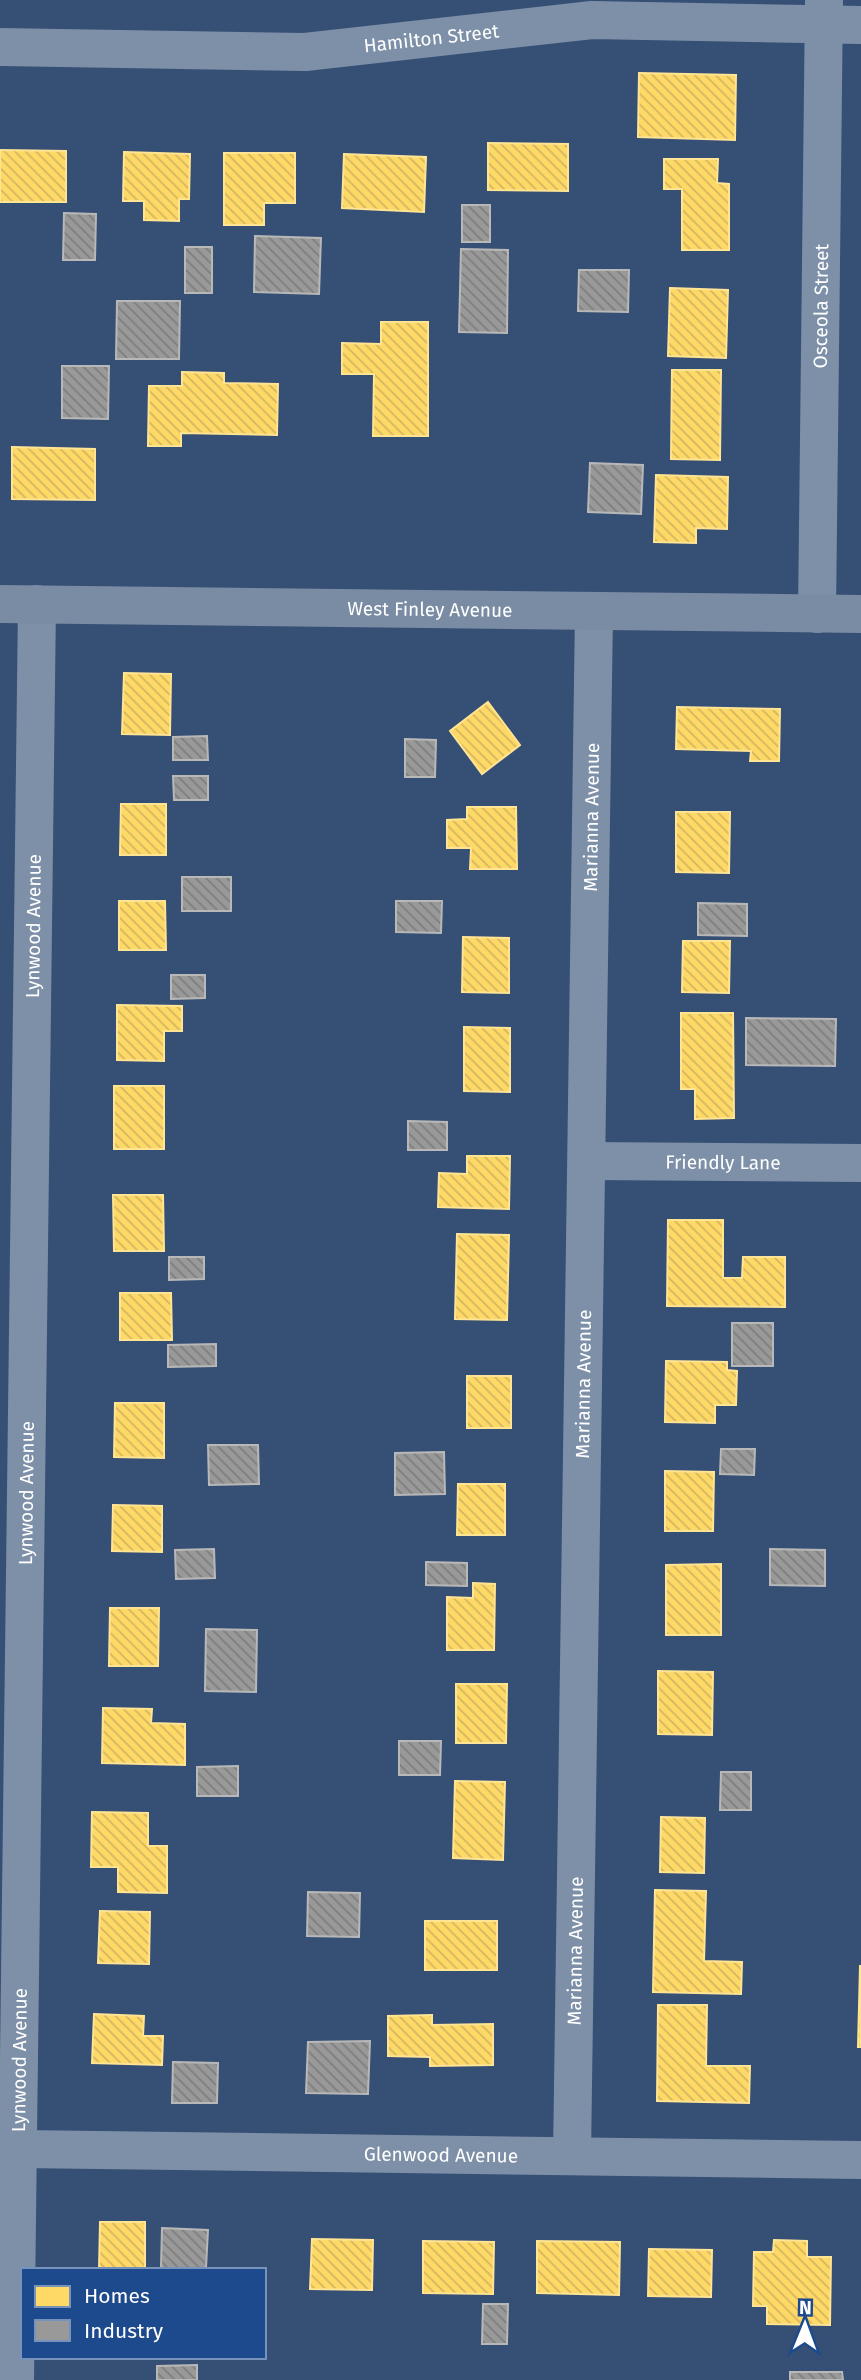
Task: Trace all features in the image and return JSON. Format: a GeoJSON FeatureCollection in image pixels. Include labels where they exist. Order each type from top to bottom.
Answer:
{"type":"FeatureCollection","features":[{"type":"Feature","properties":{"kind":"main road","name":"West Finley Avenue"},"geometry":{"type":"LineString","coordinates":[[18,604],[861,614]]}},
{"type":"Feature","properties":{"kind":"street","name":"Hamilton Street"},"geometry":{"type":"LineString","coordinates":[[0,47],[305,51],[592,20],[836,17]]}},
{"type":"Feature","properties":{"kind":"street","name":"Osceola Street"},"geometry":{"type":"LineString","coordinates":[[817,614],[836,17]]}},
{"type":"Feature","properties":{"kind":"street","name":"Lynwood Avenue"},"geometry":{"type":"LineString","coordinates":[[15,2380],[19,2149],[18,604]]}},
{"type":"Feature","properties":{"kind":"street","name":"Marianna Avenue"},"geometry":{"type":"LineString","coordinates":[[572,2156],[594,611]]}},
{"type":"Feature","properties":{"kind":"street","name":"Friendly Lane"},"geometry":{"type":"LineString","coordinates":[[587,1161],[861,1163]]}},
{"type":"Feature","properties":{"kind":"street","name":"Glenwood Avenue"},"geometry":{"type":"LineString","coordinates":[[19,2149],[861,2160]]}},
{"type":"Feature","properties":{"kind":"building: Homes"},"geometry":{"type":"Polygon","coordinates":[[[639,73],[736,75],[735,140],[638,137],[639,73]]]}},
{"type":"Feature","properties":{"kind":"building: Homes"},"geometry":{"type":"Polygon","coordinates":[[[488,143],[568,144],[568,191],[488,190],[488,143]]]}},
{"type":"Feature","properties":{"kind":"building: Homes"},"geometry":{"type":"Polygon","coordinates":[[[0,150],[66,151],[66,202],[0,202],[0,150]]]}},
{"type":"Feature","properties":{"kind":"building: Homes"},"geometry":{"type":"Polygon","coordinates":[[[124,152],[190,154],[189,199],[179,199],[179,221],[144,220],[144,201],[123,201],[124,152]]]}},
{"type":"Feature","properties":{"kind":"building: Homes"},"geometry":{"type":"Polygon","coordinates":[[[224,153],[295,153],[295,203],[264,203],[264,225],[224,225],[224,153]]]}},
{"type":"Feature","properties":{"kind":"building: Homes"},"geometry":{"type":"Polygon","coordinates":[[[344,154],[426,157],[424,212],[342,208],[344,154]]]}},
{"type":"Feature","properties":{"kind":"building: Homes"},"geometry":{"type":"Polygon","coordinates":[[[664,159],[718,159],[717,183],[729,184],[729,250],[682,250],[682,189],[664,189],[664,159]]]}},
{"type":"Feature","properties":{"kind":"building: Homes"},"geometry":{"type":"Polygon","coordinates":[[[670,288],[728,290],[726,358],[668,356],[670,288]]]}},
{"type":"Feature","properties":{"kind":"building: Homes"},"geometry":{"type":"Polygon","coordinates":[[[381,322],[428,322],[428,436],[373,436],[374,374],[342,374],[342,343],[381,344],[381,322]]]}},
{"type":"Feature","properties":{"kind":"building: Homes"},"geometry":{"type":"Polygon","coordinates":[[[672,370],[721,370],[720,460],[671,459],[672,370]]]}},
{"type":"Feature","properties":{"kind":"building: Homes"},"geometry":{"type":"Polygon","coordinates":[[[182,372],[224,373],[224,383],[278,384],[277,435],[181,433],[181,446],[148,446],[149,386],[182,386],[182,372]]]}},
{"type":"Feature","properties":{"kind":"building: Homes"},"geometry":{"type":"Polygon","coordinates":[[[12,447],[95,449],[95,500],[12,499],[12,447]]]}},
{"type":"Feature","properties":{"kind":"building: Homes"},"geometry":{"type":"Polygon","coordinates":[[[656,475],[728,477],[727,529],[696,528],[696,543],[654,542],[656,475]]]}},
{"type":"Feature","properties":{"kind":"building: Homes"},"geometry":{"type":"Polygon","coordinates":[[[124,673],[171,674],[170,735],[122,734],[124,673]]]}},
{"type":"Feature","properties":{"kind":"building: Homes"},"geometry":{"type":"Polygon","coordinates":[[[488,702],[520,745],[482,774],[450,731],[488,702]]]}},
{"type":"Feature","properties":{"kind":"building: Homes"},"geometry":{"type":"Polygon","coordinates":[[[677,707],[780,709],[779,761],[750,761],[751,751],[676,749],[677,707]]]}},
{"type":"Feature","properties":{"kind":"building: Homes"},"geometry":{"type":"Polygon","coordinates":[[[121,804],[166,804],[166,855],[120,855],[121,804]]]}},
{"type":"Feature","properties":{"kind":"building: Homes"},"geometry":{"type":"Polygon","coordinates":[[[467,807],[516,807],[517,869],[470,869],[471,848],[447,848],[447,820],[467,819],[467,807]]]}},
{"type":"Feature","properties":{"kind":"building: Homes"},"geometry":{"type":"Polygon","coordinates":[[[676,812],[730,812],[729,873],[676,872],[676,812]]]}},
{"type":"Feature","properties":{"kind":"building: Homes"},"geometry":{"type":"Polygon","coordinates":[[[119,901],[165,901],[166,950],[119,950],[119,901]]]}},
{"type":"Feature","properties":{"kind":"building: Homes"},"geometry":{"type":"Polygon","coordinates":[[[463,937],[509,938],[509,993],[462,992],[463,937]]]}},
{"type":"Feature","properties":{"kind":"building: Homes"},"geometry":{"type":"Polygon","coordinates":[[[683,941],[730,941],[729,993],[682,992],[683,941]]]}},
{"type":"Feature","properties":{"kind":"building: Homes"},"geometry":{"type":"Polygon","coordinates":[[[117,1005],[182,1006],[182,1031],[164,1031],[164,1061],[117,1060],[117,1005]]]}},
{"type":"Feature","properties":{"kind":"building: Homes"},"geometry":{"type":"Polygon","coordinates":[[[681,1013],[733,1013],[734,1118],[695,1119],[695,1089],[681,1089],[681,1013]]]}},
{"type":"Feature","properties":{"kind":"building: Homes"},"geometry":{"type":"Polygon","coordinates":[[[464,1027],[510,1028],[510,1092],[464,1091],[464,1027]]]}},
{"type":"Feature","properties":{"kind":"building: Homes"},"geometry":{"type":"Polygon","coordinates":[[[114,1086],[164,1086],[164,1149],[114,1149],[114,1086]]]}},
{"type":"Feature","properties":{"kind":"building: Homes"},"geometry":{"type":"Polygon","coordinates":[[[467,1156],[510,1156],[509,1209],[438,1207],[439,1173],[467,1174],[467,1156]]]}},
{"type":"Feature","properties":{"kind":"building: Homes"},"geometry":{"type":"Polygon","coordinates":[[[113,1195],[163,1195],[164,1251],[114,1251],[113,1195]]]}},
{"type":"Feature","properties":{"kind":"building: Homes"},"geometry":{"type":"Polygon","coordinates":[[[668,1220],[723,1220],[723,1278],[742,1278],[743,1257],[785,1257],[785,1307],[667,1306],[668,1220]]]}},
{"type":"Feature","properties":{"kind":"building: Homes"},"geometry":{"type":"Polygon","coordinates":[[[457,1234],[509,1235],[507,1320],[455,1319],[457,1234]]]}},
{"type":"Feature","properties":{"kind":"building: Homes"},"geometry":{"type":"Polygon","coordinates":[[[120,1293],[171,1293],[172,1340],[120,1340],[120,1293]]]}},
{"type":"Feature","properties":{"kind":"building: Homes"},"geometry":{"type":"Polygon","coordinates":[[[666,1361],[727,1362],[727,1370],[737,1371],[736,1405],[715,1405],[715,1423],[665,1422],[666,1361]]]}},
{"type":"Feature","properties":{"kind":"building: Homes"},"geometry":{"type":"Polygon","coordinates":[[[467,1376],[511,1376],[511,1428],[467,1428],[467,1376]]]}},
{"type":"Feature","properties":{"kind":"building: Homes"},"geometry":{"type":"Polygon","coordinates":[[[115,1403],[164,1403],[164,1458],[114,1457],[115,1403]]]}},
{"type":"Feature","properties":{"kind":"building: Homes"},"geometry":{"type":"Polygon","coordinates":[[[665,1471],[714,1472],[713,1531],[665,1531],[665,1471]]]}},
{"type":"Feature","properties":{"kind":"building: Homes"},"geometry":{"type":"Polygon","coordinates":[[[458,1484],[505,1484],[505,1535],[457,1535],[458,1484]]]}},
{"type":"Feature","properties":{"kind":"building: Homes"},"geometry":{"type":"Polygon","coordinates":[[[113,1505],[162,1506],[162,1552],[112,1551],[113,1505]]]}},
{"type":"Feature","properties":{"kind":"building: Homes"},"geometry":{"type":"Polygon","coordinates":[[[721,1564],[721,1635],[666,1635],[666,1565],[721,1564]]]}},
{"type":"Feature","properties":{"kind":"building: Homes"},"geometry":{"type":"Polygon","coordinates":[[[473,1583],[495,1584],[494,1650],[447,1650],[447,1597],[473,1598],[473,1583]]]}},
{"type":"Feature","properties":{"kind":"building: Homes"},"geometry":{"type":"Polygon","coordinates":[[[110,1608],[159,1608],[158,1666],[109,1666],[110,1608]]]}},
{"type":"Feature","properties":{"kind":"building: Homes"},"geometry":{"type":"Polygon","coordinates":[[[658,1671],[713,1672],[712,1735],[658,1734],[658,1671]]]}},
{"type":"Feature","properties":{"kind":"building: Homes"},"geometry":{"type":"Polygon","coordinates":[[[456,1684],[507,1684],[506,1743],[456,1743],[456,1684]]]}},
{"type":"Feature","properties":{"kind":"building: Homes"},"geometry":{"type":"Polygon","coordinates":[[[103,1708],[152,1709],[151,1723],[185,1724],[185,1765],[102,1763],[103,1708]]]}},
{"type":"Feature","properties":{"kind":"building: Homes"},"geometry":{"type":"Polygon","coordinates":[[[455,1781],[505,1782],[503,1860],[453,1858],[455,1781]]]}},
{"type":"Feature","properties":{"kind":"building: Homes"},"geometry":{"type":"Polygon","coordinates":[[[92,1812],[148,1813],[148,1846],[167,1846],[167,1893],[118,1892],[118,1867],[91,1867],[92,1812]]]}},
{"type":"Feature","properties":{"kind":"building: Homes"},"geometry":{"type":"Polygon","coordinates":[[[661,1817],[705,1818],[704,1873],[660,1872],[661,1817]]]}},
{"type":"Feature","properties":{"kind":"building: Homes"},"geometry":{"type":"Polygon","coordinates":[[[655,1890],[706,1891],[704,1961],[742,1962],[741,1994],[653,1992],[655,1890]]]}},
{"type":"Feature","properties":{"kind":"building: Homes"},"geometry":{"type":"Polygon","coordinates":[[[100,1911],[150,1912],[149,1964],[98,1963],[100,1911]]]}},
{"type":"Feature","properties":{"kind":"building: Homes"},"geometry":{"type":"Polygon","coordinates":[[[425,1921],[497,1921],[497,1970],[425,1970],[425,1921]]]}},
{"type":"Feature","properties":{"kind":"building: Homes"},"geometry":{"type":"Polygon","coordinates":[[[860,1966],[861,2047],[858,2047],[860,1966]]]}},
{"type":"Feature","properties":{"kind":"building: Homes"},"geometry":{"type":"Polygon","coordinates":[[[658,2005],[707,2005],[706,2066],[750,2066],[749,2103],[657,2101],[658,2005]]]}},
{"type":"Feature","properties":{"kind":"building: Homes"},"geometry":{"type":"Polygon","coordinates":[[[94,2014],[144,2016],[143,2036],[163,2036],[162,2065],[92,2063],[94,2014]]]}},
{"type":"Feature","properties":{"kind":"building: Homes"},"geometry":{"type":"Polygon","coordinates":[[[432,2015],[432,2025],[493,2024],[493,2065],[430,2066],[430,2057],[388,2056],[388,2016],[432,2015]]]}},
{"type":"Feature","properties":{"kind":"building: Homes"},"geometry":{"type":"Polygon","coordinates":[[[100,2222],[145,2222],[145,2268],[99,2268],[100,2222]]]}},
{"type":"Feature","properties":{"kind":"building: Homes"},"geometry":{"type":"Polygon","coordinates":[[[312,2239],[373,2240],[372,2290],[310,2289],[312,2239]]]}},
{"type":"Feature","properties":{"kind":"building: Homes"},"geometry":{"type":"Polygon","coordinates":[[[774,2240],[807,2241],[807,2257],[831,2257],[830,2325],[767,2324],[767,2306],[753,2306],[754,2252],[773,2252],[774,2240]]]}},
{"type":"Feature","properties":{"kind":"building: Homes"},"geometry":{"type":"Polygon","coordinates":[[[423,2241],[494,2242],[493,2294],[423,2293],[423,2241]]]}},
{"type":"Feature","properties":{"kind":"building: Homes"},"geometry":{"type":"Polygon","coordinates":[[[537,2241],[620,2242],[619,2295],[537,2293],[537,2241]]]}},
{"type":"Feature","properties":{"kind":"building: Homes"},"geometry":{"type":"Polygon","coordinates":[[[649,2249],[712,2250],[711,2297],[648,2296],[649,2249]]]}},
{"type":"Feature","properties":{"kind":"building: Industry"},"geometry":{"type":"Polygon","coordinates":[[[462,205],[490,205],[490,242],[462,242],[462,205]]]}},
{"type":"Feature","properties":{"kind":"building: Industry"},"geometry":{"type":"Polygon","coordinates":[[[64,213],[96,214],[95,260],[63,260],[64,213]]]}},
{"type":"Feature","properties":{"kind":"building: Industry"},"geometry":{"type":"Polygon","coordinates":[[[255,236],[321,238],[319,294],[254,292],[255,236]]]}},
{"type":"Feature","properties":{"kind":"building: Industry"},"geometry":{"type":"Polygon","coordinates":[[[185,247],[212,247],[212,293],[185,293],[185,247]]]}},
{"type":"Feature","properties":{"kind":"building: Industry"},"geometry":{"type":"Polygon","coordinates":[[[461,249],[508,250],[507,333],[459,332],[461,249]]]}},
{"type":"Feature","properties":{"kind":"building: Industry"},"geometry":{"type":"Polygon","coordinates":[[[579,270],[629,270],[628,312],[578,311],[579,270]]]}},
{"type":"Feature","properties":{"kind":"building: Industry"},"geometry":{"type":"Polygon","coordinates":[[[117,301],[180,301],[179,359],[116,359],[117,301]]]}},
{"type":"Feature","properties":{"kind":"building: Industry"},"geometry":{"type":"Polygon","coordinates":[[[62,366],[109,366],[108,419],[62,418],[62,366]]]}},
{"type":"Feature","properties":{"kind":"building: Industry"},"geometry":{"type":"Polygon","coordinates":[[[590,463],[643,465],[641,514],[588,512],[590,463]]]}},
{"type":"Feature","properties":{"kind":"building: Industry"},"geometry":{"type":"Polygon","coordinates":[[[207,736],[208,760],[173,760],[173,737],[207,736]]]}},
{"type":"Feature","properties":{"kind":"building: Industry"},"geometry":{"type":"Polygon","coordinates":[[[405,739],[436,740],[435,777],[405,777],[405,739]]]}},
{"type":"Feature","properties":{"kind":"building: Industry"},"geometry":{"type":"Polygon","coordinates":[[[173,776],[208,776],[208,800],[174,800],[173,776]]]}},
{"type":"Feature","properties":{"kind":"building: Industry"},"geometry":{"type":"Polygon","coordinates":[[[182,877],[231,877],[231,911],[182,911],[182,877]]]}},
{"type":"Feature","properties":{"kind":"building: Industry"},"geometry":{"type":"Polygon","coordinates":[[[396,901],[442,901],[441,933],[396,932],[396,901]]]}},
{"type":"Feature","properties":{"kind":"building: Industry"},"geometry":{"type":"Polygon","coordinates":[[[698,903],[747,904],[747,936],[698,935],[698,903]]]}},
{"type":"Feature","properties":{"kind":"building: Industry"},"geometry":{"type":"Polygon","coordinates":[[[171,975],[205,975],[205,998],[171,999],[171,975]]]}},
{"type":"Feature","properties":{"kind":"building: Industry"},"geometry":{"type":"Polygon","coordinates":[[[746,1018],[836,1019],[835,1066],[746,1065],[746,1018]]]}},
{"type":"Feature","properties":{"kind":"building: Industry"},"geometry":{"type":"Polygon","coordinates":[[[408,1121],[447,1122],[447,1150],[408,1150],[408,1121]]]}},
{"type":"Feature","properties":{"kind":"building: Industry"},"geometry":{"type":"Polygon","coordinates":[[[169,1257],[204,1257],[204,1279],[169,1280],[169,1257]]]}},
{"type":"Feature","properties":{"kind":"building: Industry"},"geometry":{"type":"Polygon","coordinates":[[[732,1323],[773,1323],[773,1366],[732,1366],[732,1323]]]}},
{"type":"Feature","properties":{"kind":"building: Industry"},"geometry":{"type":"Polygon","coordinates":[[[216,1344],[216,1366],[168,1367],[168,1345],[216,1344]]]}},
{"type":"Feature","properties":{"kind":"building: Industry"},"geometry":{"type":"Polygon","coordinates":[[[208,1445],[258,1445],[259,1484],[209,1485],[208,1445]]]}},
{"type":"Feature","properties":{"kind":"building: Industry"},"geometry":{"type":"Polygon","coordinates":[[[721,1449],[755,1449],[754,1475],[720,1474],[721,1449]]]}},
{"type":"Feature","properties":{"kind":"building: Industry"},"geometry":{"type":"Polygon","coordinates":[[[444,1452],[445,1494],[395,1495],[395,1453],[444,1452]]]}},
{"type":"Feature","properties":{"kind":"building: Industry"},"geometry":{"type":"Polygon","coordinates":[[[214,1549],[215,1578],[176,1579],[175,1550],[214,1549]]]}},
{"type":"Feature","properties":{"kind":"building: Industry"},"geometry":{"type":"Polygon","coordinates":[[[770,1549],[825,1550],[825,1586],[770,1585],[770,1549]]]}},
{"type":"Feature","properties":{"kind":"building: Industry"},"geometry":{"type":"Polygon","coordinates":[[[426,1562],[467,1563],[467,1586],[426,1585],[426,1562]]]}},
{"type":"Feature","properties":{"kind":"building: Industry"},"geometry":{"type":"Polygon","coordinates":[[[206,1629],[257,1630],[256,1692],[205,1691],[206,1629]]]}},
{"type":"Feature","properties":{"kind":"building: Industry"},"geometry":{"type":"Polygon","coordinates":[[[399,1741],[441,1741],[440,1775],[399,1775],[399,1741]]]}},
{"type":"Feature","properties":{"kind":"building: Industry"},"geometry":{"type":"Polygon","coordinates":[[[238,1766],[238,1796],[197,1796],[197,1767],[238,1766]]]}},
{"type":"Feature","properties":{"kind":"building: Industry"},"geometry":{"type":"Polygon","coordinates":[[[721,1772],[751,1772],[751,1810],[720,1810],[721,1772]]]}},
{"type":"Feature","properties":{"kind":"building: Industry"},"geometry":{"type":"Polygon","coordinates":[[[308,1892],[360,1893],[359,1937],[307,1936],[308,1892]]]}},
{"type":"Feature","properties":{"kind":"building: Industry"},"geometry":{"type":"Polygon","coordinates":[[[370,2041],[368,2094],[306,2093],[308,2042],[370,2041]]]}},
{"type":"Feature","properties":{"kind":"building: Industry"},"geometry":{"type":"Polygon","coordinates":[[[173,2062],[218,2063],[217,2103],[172,2103],[173,2062]]]}},
{"type":"Feature","properties":{"kind":"building: Industry"},"geometry":{"type":"Polygon","coordinates":[[[162,2228],[208,2230],[206,2268],[161,2268],[162,2228]]]}},
{"type":"Feature","properties":{"kind":"building: Industry"},"geometry":{"type":"Polygon","coordinates":[[[483,2304],[508,2304],[507,2344],[482,2344],[483,2304]]]}},
{"type":"Feature","properties":{"kind":"building: Industry"},"geometry":{"type":"Polygon","coordinates":[[[197,2365],[197,2380],[157,2380],[157,2366],[197,2365]]]}},
{"type":"Feature","properties":{"kind":"building: Industry"},"geometry":{"type":"Polygon","coordinates":[[[790,2372],[842,2372],[843,2380],[790,2380],[790,2372]]]}}]}
